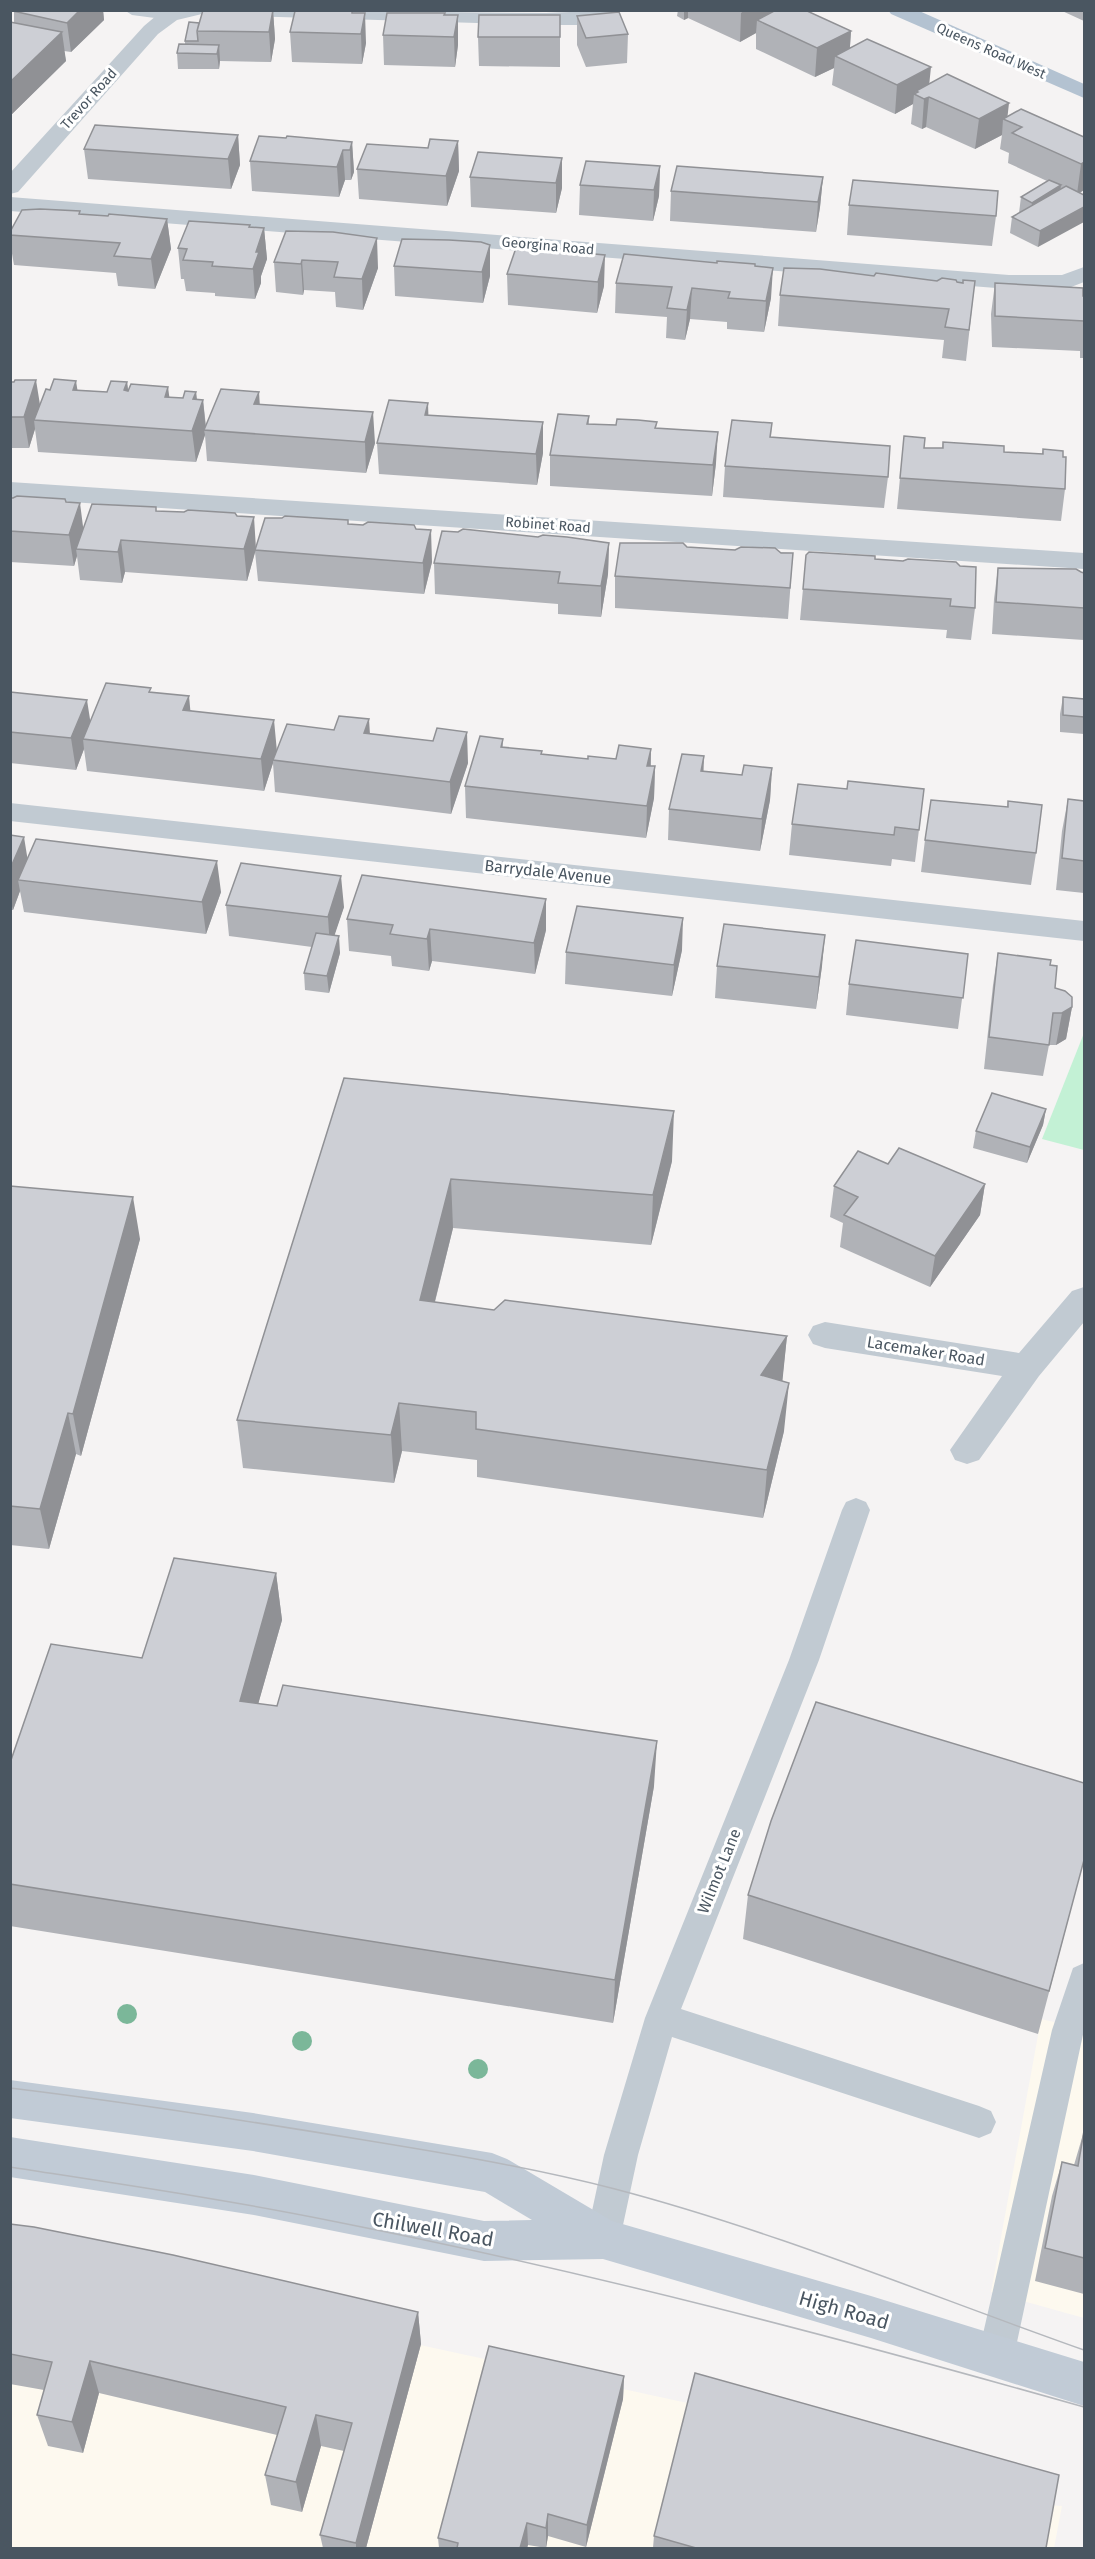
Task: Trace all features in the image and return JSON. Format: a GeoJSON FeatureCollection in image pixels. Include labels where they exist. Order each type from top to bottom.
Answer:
{"type":"FeatureCollection","features":[{"type":"Feature","properties":{"kind":"main road","name":"Queens Road West"},"geometry":{"type":"LineString","coordinates":[[898,10],[1084,92]]}},
{"type":"Feature","properties":{"kind":"main road"},"geometry":{"type":"LineString","coordinates":[[10,2099],[253,2132],[492,2173],[603,2239]]}},
{"type":"Feature","properties":{"kind":"main road","name":"Chilwell Road"},"geometry":{"type":"LineString","coordinates":[[10,2157],[254,2195],[484,2241],[603,2239]]}},
{"type":"Feature","properties":{"kind":"main road","name":"High Road"},"geometry":{"type":"LineString","coordinates":[[603,2239],[1084,2384]]}},
{"type":"Feature","properties":{"kind":"street","name":"Trevor Road"},"geometry":{"type":"LineString","coordinates":[[10,187],[151,30],[170,15],[195,10]]}},
{"type":"Feature","properties":{"kind":"street"},"geometry":{"type":"LineString","coordinates":[[243,10],[546,19],[594,16],[607,10]]}},
{"type":"Feature","properties":{"kind":"street","name":"Georgina Road"},"geometry":{"type":"LineString","coordinates":[[10,204],[1009,282],[1066,282],[1084,274]]}},
{"type":"Feature","properties":{"kind":"street","name":"Robinet Road"},"geometry":{"type":"LineString","coordinates":[[10,490],[1084,561]]}},
{"type":"Feature","properties":{"kind":"street","name":"Barrydale Avenue"},"geometry":{"type":"LineString","coordinates":[[10,812],[1084,931]]}},
{"type":"Feature","properties":{"kind":"street"},"geometry":{"type":"LineString","coordinates":[[967,1450],[1027,1367],[1084,1300]]}},
{"type":"Feature","properties":{"kind":"street","name":"Lacemaker Road"},"geometry":{"type":"LineString","coordinates":[[825,1335],[1027,1367]]}},
{"type":"Feature","properties":{"kind":"lane","name":"Trevor Road"},"geometry":{"type":"LineString","coordinates":[[132,10],[170,15]]}},
{"type":"Feature","properties":{"kind":"lane","name":"Wilmot Lane"},"geometry":{"type":"LineString","coordinates":[[603,2239],[621,2154],[661,2018],[804,1660],[856,1510]]}},
{"type":"Feature","properties":{"kind":"lane"},"geometry":{"type":"LineString","coordinates":[[996,2356],[1068,2030],[1084,1978]]}},
{"type":"Feature","properties":{"kind":"lane"},"geometry":{"type":"LineString","coordinates":[[661,2018],[979,2122]]}},
{"type":"Feature","properties":{"kind":"shaded area"},"geometry":{"type":"Polygon","coordinates":[[[1041,2019],[1084,2029],[1084,2318],[991,2292],[1041,2019]]]}},
{"type":"Feature","properties":{"kind":"shaded area"},"geometry":{"type":"Polygon","coordinates":[[[10,2256],[692,2404],[1048,2505],[1062,2506],[1054,2548],[11,2548],[10,2256]]]}},
{"type":"Feature","properties":{"kind":"green space"},"geometry":{"type":"Polygon","coordinates":[[[1084,1033],[1084,1150],[1042,1139],[1084,1033]]]}},
{"type":"Feature","properties":{"kind":"building"},"geometry":{"type":"Polygon","coordinates":[[[14,10],[80,10],[67,23],[14,10]]]}},
{"type":"Feature","properties":{"kind":"building"},"geometry":{"type":"Polygon","coordinates":[[[203,10],[273,10],[269,32],[197,31],[203,10]]]}},
{"type":"Feature","properties":{"kind":"building"},"geometry":{"type":"Polygon","coordinates":[[[776,10],[805,10],[851,31],[817,48],[757,20],[776,10]]]}},
{"type":"Feature","properties":{"kind":"building"},"geometry":{"type":"Polygon","coordinates":[[[295,11],[365,13],[361,34],[290,32],[295,11]]]}},
{"type":"Feature","properties":{"kind":"building"},"geometry":{"type":"Polygon","coordinates":[[[619,12],[628,34],[586,38],[577,16],[619,12]]]}},
{"type":"Feature","properties":{"kind":"building"},"geometry":{"type":"Polygon","coordinates":[[[387,13],[458,15],[454,37],[383,35],[387,13]]]}},
{"type":"Feature","properties":{"kind":"building"},"geometry":{"type":"Polygon","coordinates":[[[479,15],[560,15],[560,37],[478,37],[479,15]]]}},
{"type":"Feature","properties":{"kind":"building"},"geometry":{"type":"Polygon","coordinates":[[[10,22],[62,32],[10,82],[11,32],[10,22]]]}},
{"type":"Feature","properties":{"kind":"building"},"geometry":{"type":"Polygon","coordinates":[[[189,22],[199,23],[198,41],[185,41],[189,22]]]}},
{"type":"Feature","properties":{"kind":"building"},"geometry":{"type":"Polygon","coordinates":[[[867,39],[931,67],[897,85],[835,56],[867,39]]]}},
{"type":"Feature","properties":{"kind":"building"},"geometry":{"type":"Polygon","coordinates":[[[179,44],[219,45],[217,54],[177,53],[179,44]]]}},
{"type":"Feature","properties":{"kind":"building"},"geometry":{"type":"Polygon","coordinates":[[[947,74],[1009,103],[979,119],[929,97],[924,99],[914,94],[947,74]]]}},
{"type":"Feature","properties":{"kind":"building"},"geometry":{"type":"Polygon","coordinates":[[[1021,109],[1084,137],[1084,162],[1081,164],[1012,133],[1022,127],[1003,119],[1021,109]]]}},
{"type":"Feature","properties":{"kind":"building"},"geometry":{"type":"Polygon","coordinates":[[[95,125],[238,135],[228,159],[84,149],[95,125]]]}},
{"type":"Feature","properties":{"kind":"building"},"geometry":{"type":"Polygon","coordinates":[[[259,136],[286,138],[287,136],[352,142],[350,150],[343,150],[337,167],[250,161],[259,136]]]}},
{"type":"Feature","properties":{"kind":"building"},"geometry":{"type":"Polygon","coordinates":[[[430,139],[458,141],[446,176],[357,169],[367,144],[428,148],[430,139]]]}},
{"type":"Feature","properties":{"kind":"building"},"geometry":{"type":"Polygon","coordinates":[[[478,152],[562,158],[556,183],[470,177],[478,152]]]}},
{"type":"Feature","properties":{"kind":"building"},"geometry":{"type":"Polygon","coordinates":[[[586,161],[660,166],[654,190],[580,185],[586,161]]]}},
{"type":"Feature","properties":{"kind":"building"},"geometry":{"type":"Polygon","coordinates":[[[677,166],[823,177],[818,202],[671,191],[677,166]]]}},
{"type":"Feature","properties":{"kind":"building"},"geometry":{"type":"Polygon","coordinates":[[[853,180],[998,191],[996,216],[849,205],[853,180]]]}},
{"type":"Feature","properties":{"kind":"building"},"geometry":{"type":"Polygon","coordinates":[[[1049,180],[1061,185],[1032,203],[1021,197],[1049,180]]]}},
{"type":"Feature","properties":{"kind":"building"},"geometry":{"type":"Polygon","coordinates":[[[1066,186],[1084,195],[1084,207],[1040,231],[1012,217],[1066,186]]]}},
{"type":"Feature","properties":{"kind":"building"},"geometry":{"type":"Polygon","coordinates":[[[22,210],[80,211],[79,214],[167,219],[151,259],[114,256],[120,243],[10,235],[22,210]]]}},
{"type":"Feature","properties":{"kind":"building"},"geometry":{"type":"Polygon","coordinates":[[[189,221],[264,228],[253,269],[212,266],[213,262],[183,260],[187,249],[178,248],[189,221]]]}},
{"type":"Feature","properties":{"kind":"building"},"geometry":{"type":"Polygon","coordinates":[[[286,231],[333,232],[377,238],[362,279],[334,277],[338,262],[302,260],[301,264],[274,262],[286,231]]]}},
{"type":"Feature","properties":{"kind":"building"},"geometry":{"type":"Polygon","coordinates":[[[402,239],[481,242],[490,245],[482,272],[394,266],[402,239]]]}},
{"type":"Feature","properties":{"kind":"building"},"geometry":{"type":"Polygon","coordinates":[[[517,245],[605,255],[598,282],[507,274],[517,245]]]}},
{"type":"Feature","properties":{"kind":"building"},"geometry":{"type":"Polygon","coordinates":[[[624,254],[717,263],[717,261],[755,264],[755,266],[773,268],[766,301],[728,298],[730,292],[692,288],[687,310],[667,308],[672,287],[616,283],[624,254]]]}},
{"type":"Feature","properties":{"kind":"building"},"geometry":{"type":"Polygon","coordinates":[[[784,268],[820,269],[874,276],[876,273],[937,281],[942,278],[963,283],[963,280],[975,281],[969,330],[945,327],[949,309],[780,295],[784,268]]]}},
{"type":"Feature","properties":{"kind":"building"},"geometry":{"type":"Polygon","coordinates":[[[995,283],[1083,288],[1084,321],[995,316],[995,283]]]}},
{"type":"Feature","properties":{"kind":"building"},"geometry":{"type":"Polygon","coordinates":[[[54,379],[76,381],[73,390],[107,392],[111,381],[127,382],[124,390],[128,391],[131,384],[168,387],[165,397],[183,398],[185,391],[196,392],[193,399],[203,400],[192,431],[34,420],[46,389],[50,390],[54,379]]]}},
{"type":"Feature","properties":{"kind":"building"},"geometry":{"type":"Polygon","coordinates":[[[36,380],[24,417],[10,417],[10,382],[36,380]]]}},
{"type":"Feature","properties":{"kind":"building"},"geometry":{"type":"Polygon","coordinates":[[[221,389],[259,392],[254,404],[373,412],[365,442],[204,430],[221,389]]]}},
{"type":"Feature","properties":{"kind":"building"},"geometry":{"type":"Polygon","coordinates":[[[389,400],[428,403],[425,415],[543,422],[536,454],[377,443],[389,400]]]}},
{"type":"Feature","properties":{"kind":"building"},"geometry":{"type":"Polygon","coordinates":[[[558,414],[589,416],[587,424],[616,425],[617,419],[638,420],[657,422],[655,428],[718,432],[713,465],[550,455],[558,414]]]}},
{"type":"Feature","properties":{"kind":"building"},"geometry":{"type":"Polygon","coordinates":[[[732,420],[772,423],[770,437],[890,446],[888,477],[725,466],[732,420]]]}},
{"type":"Feature","properties":{"kind":"building"},"geometry":{"type":"Polygon","coordinates":[[[904,436],[925,438],[924,448],[943,448],[943,442],[1004,446],[1004,452],[1043,454],[1043,449],[1063,451],[1063,457],[1066,457],[1065,489],[900,478],[904,436]]]}},
{"type":"Feature","properties":{"kind":"building"},"geometry":{"type":"Polygon","coordinates":[[[17,496],[65,499],[66,502],[80,503],[69,535],[10,531],[10,498],[17,496]]]}},
{"type":"Feature","properties":{"kind":"building"},"geometry":{"type":"Polygon","coordinates":[[[92,504],[156,507],[156,511],[184,512],[188,510],[235,513],[237,516],[254,517],[244,549],[121,540],[118,552],[76,549],[92,504]]]}},
{"type":"Feature","properties":{"kind":"building"},"geometry":{"type":"Polygon","coordinates":[[[285,516],[348,520],[348,524],[363,525],[368,522],[414,525],[416,529],[431,530],[423,563],[255,550],[265,518],[285,516]]]}},
{"type":"Feature","properties":{"kind":"building"},"geometry":{"type":"Polygon","coordinates":[[[463,529],[538,537],[543,535],[567,537],[609,543],[601,586],[558,583],[560,572],[434,563],[442,531],[458,532],[463,529]]]}},
{"type":"Feature","properties":{"kind":"building"},"geometry":{"type":"Polygon","coordinates":[[[620,543],[683,543],[687,547],[735,550],[741,547],[775,548],[781,553],[793,553],[790,588],[615,576],[620,543]]]}},
{"type":"Feature","properties":{"kind":"building"},"geometry":{"type":"Polygon","coordinates":[[[809,552],[875,556],[875,559],[903,561],[908,559],[956,562],[960,566],[976,567],[975,608],[950,606],[951,599],[803,589],[806,555],[809,552]]]}},
{"type":"Feature","properties":{"kind":"building"},"geometry":{"type":"Polygon","coordinates":[[[998,568],[1076,569],[1084,573],[1084,608],[996,602],[998,568]]]}},
{"type":"Feature","properties":{"kind":"building"},"geometry":{"type":"Polygon","coordinates":[[[106,683],[151,688],[149,692],[189,696],[183,710],[274,720],[261,759],[83,739],[106,683]]]}},
{"type":"Feature","properties":{"kind":"building"},"geometry":{"type":"Polygon","coordinates":[[[10,692],[87,700],[71,738],[10,732],[10,692]]]}},
{"type":"Feature","properties":{"kind":"building"},"geometry":{"type":"Polygon","coordinates":[[[1063,697],[1084,699],[1084,717],[1063,715],[1063,697]]]}},
{"type":"Feature","properties":{"kind":"building"},"geometry":{"type":"Polygon","coordinates":[[[339,716],[369,719],[364,733],[433,741],[437,728],[467,732],[450,782],[273,760],[287,724],[334,730],[339,716]]]}},
{"type":"Feature","properties":{"kind":"building"},"geometry":{"type":"Polygon","coordinates":[[[480,736],[503,739],[501,747],[588,759],[588,756],[616,759],[619,745],[651,749],[647,766],[655,766],[647,806],[465,786],[480,736]]]}},
{"type":"Feature","properties":{"kind":"building"},"geometry":{"type":"Polygon","coordinates":[[[682,754],[704,756],[701,771],[742,775],[744,765],[772,768],[762,819],[669,809],[682,754]]]}},
{"type":"Feature","properties":{"kind":"building"},"geometry":{"type":"Polygon","coordinates":[[[848,781],[924,789],[919,830],[895,827],[894,835],[792,824],[798,784],[847,789],[848,781]]]}},
{"type":"Feature","properties":{"kind":"building"},"geometry":{"type":"Polygon","coordinates":[[[1068,799],[1084,801],[1084,861],[1062,858],[1068,799]]]}},
{"type":"Feature","properties":{"kind":"building"},"geometry":{"type":"Polygon","coordinates":[[[931,800],[1008,807],[1008,801],[1042,805],[1036,853],[925,840],[931,800]]]}},
{"type":"Feature","properties":{"kind":"building"},"geometry":{"type":"Polygon","coordinates":[[[10,835],[24,837],[10,869],[10,835]]]}},
{"type":"Feature","properties":{"kind":"building"},"geometry":{"type":"Polygon","coordinates":[[[36,839],[217,861],[202,902],[18,880],[36,839]]]}},
{"type":"Feature","properties":{"kind":"building"},"geometry":{"type":"Polygon","coordinates":[[[241,863],[341,876],[328,917],[226,905],[241,863]]]}},
{"type":"Feature","properties":{"kind":"building"},"geometry":{"type":"Polygon","coordinates":[[[362,875],[546,899],[534,943],[430,929],[427,939],[390,934],[393,925],[347,919],[362,875]]]}},
{"type":"Feature","properties":{"kind":"building"},"geometry":{"type":"Polygon","coordinates":[[[577,906],[683,918],[674,965],[566,952],[577,906]]]}},
{"type":"Feature","properties":{"kind":"building"},"geometry":{"type":"Polygon","coordinates":[[[724,924],[825,935],[819,977],[717,966],[724,924]]]}},
{"type":"Feature","properties":{"kind":"building"},"geometry":{"type":"Polygon","coordinates":[[[316,933],[339,936],[327,976],[304,973],[316,933]]]}},
{"type":"Feature","properties":{"kind":"building"},"geometry":{"type":"Polygon","coordinates":[[[856,940],[968,954],[963,998],[849,984],[856,940]]]}},
{"type":"Feature","properties":{"kind":"building"},"geometry":{"type":"Polygon","coordinates":[[[998,953],[1051,960],[1050,965],[1057,966],[1055,988],[1065,991],[1072,997],[1072,1007],[1062,1013],[1053,1013],[1049,1045],[989,1037],[998,953]]]}},
{"type":"Feature","properties":{"kind":"building"},"geometry":{"type":"Polygon","coordinates":[[[344,1078],[674,1111],[653,1195],[451,1179],[420,1300],[494,1310],[505,1300],[787,1336],[761,1375],[789,1383],[767,1470],[476,1429],[476,1412],[399,1403],[391,1435],[237,1420],[344,1078]]]}},
{"type":"Feature","properties":{"kind":"building"},"geometry":{"type":"Polygon","coordinates":[[[992,1093],[1046,1109],[1030,1147],[976,1131],[992,1093]]]}},
{"type":"Feature","properties":{"kind":"building"},"geometry":{"type":"Polygon","coordinates":[[[899,1148],[985,1184],[935,1256],[844,1215],[858,1197],[834,1186],[858,1151],[888,1164],[899,1148]]]}},
{"type":"Feature","properties":{"kind":"building"},"geometry":{"type":"Polygon","coordinates":[[[10,1186],[133,1197],[73,1414],[68,1413],[40,1509],[10,1506],[10,1186]]]}},
{"type":"Feature","properties":{"kind":"building"},"geometry":{"type":"Polygon","coordinates":[[[174,1558],[276,1573],[240,1701],[277,1706],[283,1685],[657,1741],[615,1980],[10,1884],[10,1763],[51,1644],[142,1658],[174,1558]]]}},
{"type":"Feature","properties":{"kind":"building"},"geometry":{"type":"Polygon","coordinates":[[[816,1702],[1084,1783],[1084,1860],[1049,1991],[748,1895],[771,1821],[816,1702]]]}},
{"type":"Feature","properties":{"kind":"building"},"geometry":{"type":"Polygon","coordinates":[[[1084,2131],[1084,2258],[1045,2248],[1062,2162],[1078,2166],[1084,2131]]]}},
{"type":"Feature","properties":{"kind":"building"},"geometry":{"type":"Polygon","coordinates":[[[10,2224],[173,2255],[418,2312],[356,2543],[320,2535],[352,2423],[316,2415],[296,2482],[265,2475],[286,2407],[90,2361],[72,2422],[37,2415],[52,2362],[10,2354],[10,2224]]]}},
{"type":"Feature","properties":{"kind":"building"},"geometry":{"type":"Polygon","coordinates":[[[489,2346],[624,2376],[587,2525],[548,2514],[546,2528],[527,2523],[520,2548],[457,2548],[458,2543],[438,2538],[489,2346]]]}},
{"type":"Feature","properties":{"kind":"building"},"geometry":{"type":"Polygon","coordinates":[[[695,2373],[1059,2475],[1046,2548],[696,2548],[654,2536],[695,2373]]]}},
{"type":"Feature","properties":{"kind":"tram line"},"geometry":{"type":"LineString","coordinates":[[10,2088],[314,2132],[487,2161],[583,2181],[734,2224],[1084,2350]]}},
{"type":"Feature","properties":{"kind":"tram line"},"geometry":{"type":"LineString","coordinates":[[10,2167],[296,2214],[525,2262],[806,2331],[1084,2407]]}}]}
